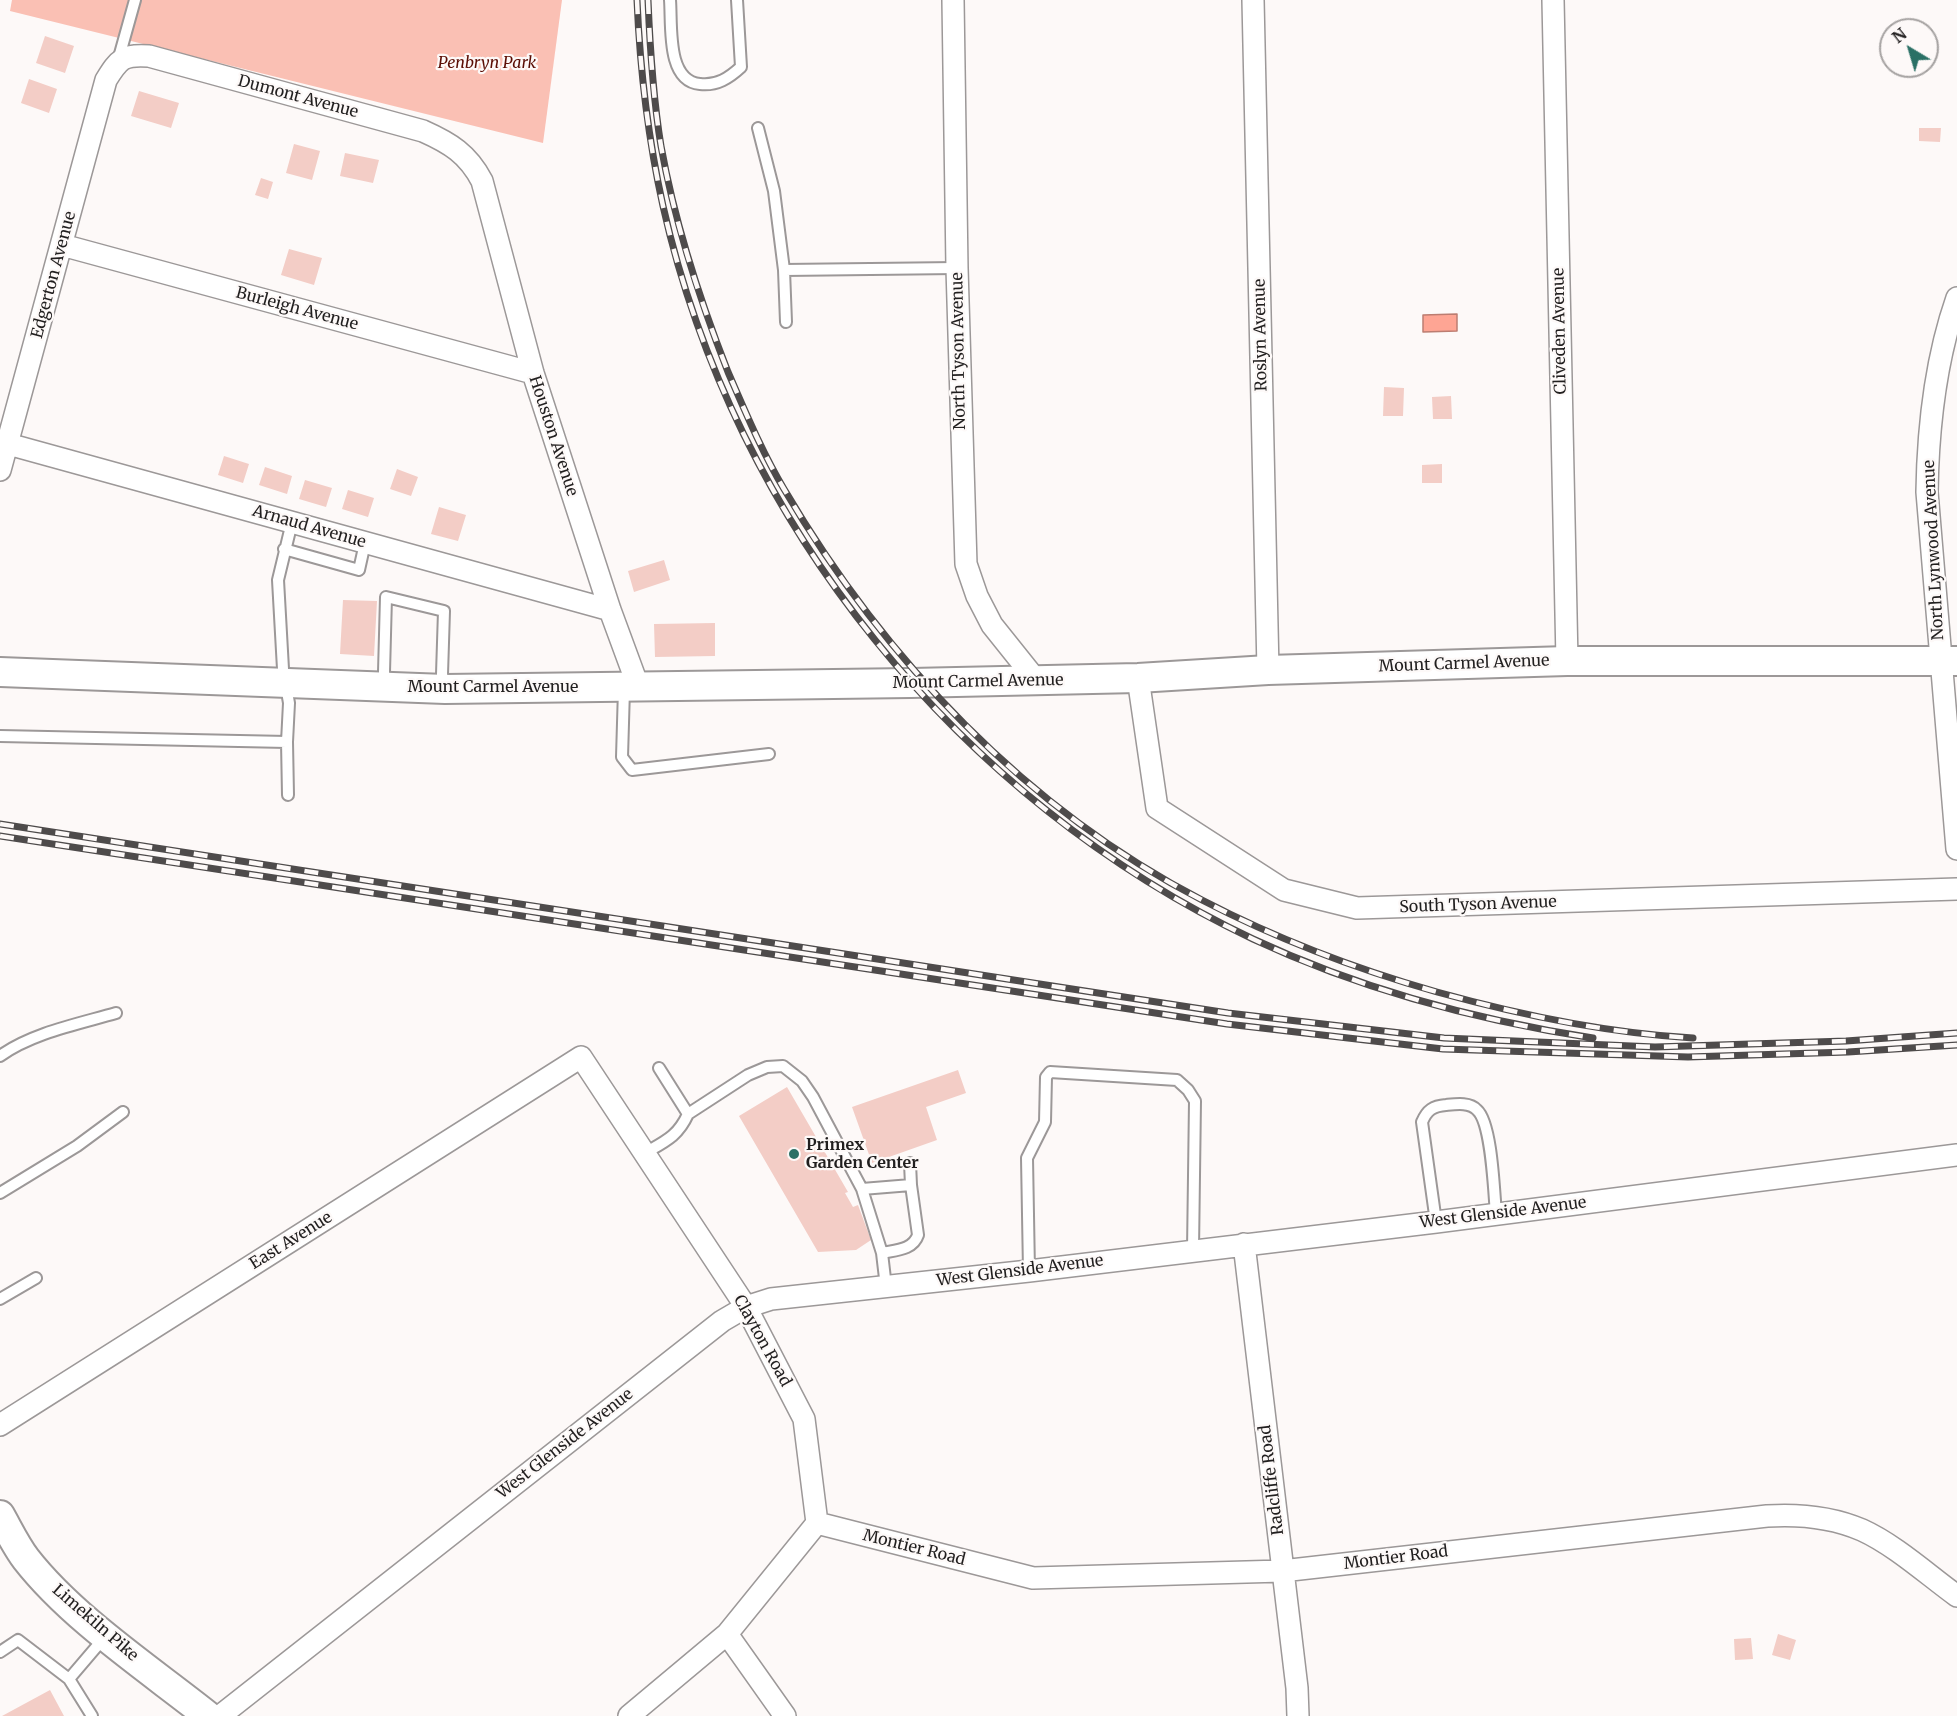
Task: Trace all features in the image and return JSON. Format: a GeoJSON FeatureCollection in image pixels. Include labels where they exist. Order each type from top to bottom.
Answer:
{"type":"FeatureCollection","features":[{"type":"Feature","properties":{"kind":"street","name":"North Tyson Avenue"},"geometry":{"type":"LineString","coordinates":[[952,0],[966,564],[977,596],[992,625],[1036,680]]}},
{"type":"Feature","properties":{"kind":"street","name":"Roslyn Avenue"},"geometry":{"type":"LineString","coordinates":[[1254,0],[1268,670]]}},
{"type":"Feature","properties":{"kind":"street","name":"Cliveden Avenue"},"geometry":{"type":"LineString","coordinates":[[1553,0],[1567,661]]}},
{"type":"Feature","properties":{"kind":"street","name":"Dumont Avenue"},"geometry":{"type":"LineString","coordinates":[[117,61],[133,55],[149,57],[423,131],[444,140],[459,152],[473,164],[482,181]]}},
{"type":"Feature","properties":{"kind":"street","name":"Edgerton Avenue"},"geometry":{"type":"LineString","coordinates":[[0,471],[106,80],[117,61]]}},
{"type":"Feature","properties":{"kind":"street","name":"Houston Avenue"},"geometry":{"type":"LineString","coordinates":[[482,181],[532,373],[610,610],[631,686]]}},
{"type":"Feature","properties":{"kind":"street","name":"Burleigh Avenue"},"geometry":{"type":"LineString","coordinates":[[62,245],[532,373]]}},
{"type":"Feature","properties":{"kind":"street","name":"North Lynwood Avenue"},"geometry":{"type":"LineString","coordinates":[[1957,298],[1945,335],[1936,379],[1927,457],[1927,492],[1949,661],[1957,849]]}},
{"type":"Feature","properties":{"kind":"street","name":"Arnaud Avenue"},"geometry":{"type":"LineString","coordinates":[[8,444],[610,610]]}},
{"type":"Feature","properties":{"kind":"street","name":"Mount Carmel Avenue"},"geometry":{"type":"LineString","coordinates":[[0,672],[445,689],[1138,678],[1268,670],[1567,661],[1949,661]]}},
{"type":"Feature","properties":{"kind":"street","name":"South Tyson Avenue"},"geometry":{"type":"LineString","coordinates":[[1138,678],[1157,808],[1284,890],[1357,908],[1957,889]]}},
{"type":"Feature","properties":{"kind":"street","name":"Clayton Road"},"geometry":{"type":"LineString","coordinates":[[581,1057],[746,1306],[804,1419],[817,1523]]}},
{"type":"Feature","properties":{"kind":"street","name":"East Avenue"},"geometry":{"type":"LineString","coordinates":[[0,1425],[581,1057]]}},
{"type":"Feature","properties":{"kind":"street","name":"West Glenside Avenue"},"geometry":{"type":"LineString","coordinates":[[220,1716],[722,1321],[746,1306],[771,1299],[1029,1271],[1436,1222],[1957,1155]]}},
{"type":"Feature","properties":{"kind":"street","name":"Radcliffe Road"},"geometry":{"type":"LineString","coordinates":[[1244,1244],[1297,1688],[1298,1716]]}},
{"type":"Feature","properties":{"kind":"street","name":"Limekiln Pike"},"geometry":{"type":"LineString","coordinates":[[0,1515],[26,1558],[68,1603],[208,1716]]}},
{"type":"Feature","properties":{"kind":"street","name":"Montier Road"},"geometry":{"type":"LineString","coordinates":[[817,1523],[1033,1578],[1282,1571],[1767,1516],[1793,1515],[1827,1520],[1862,1530],[1889,1546],[1957,1596]]}},
{"type":"Feature","properties":{"kind":"street"},"geometry":{"type":"LineString","coordinates":[[629,1716],[727,1634],[817,1523]]}},
{"type":"Feature","properties":{"kind":"street"},"geometry":{"type":"LineString","coordinates":[[727,1634],[785,1716]]}},
{"type":"Feature","properties":{"kind":"lane"},"geometry":{"type":"LineString","coordinates":[[117,61],[135,0]]}},
{"type":"Feature","properties":{"kind":"lane"},"geometry":{"type":"LineString","coordinates":[[670,0],[673,58],[678,70],[685,80],[710,85],[728,79],[741,68],[737,0]]}},
{"type":"Feature","properties":{"kind":"lane"},"geometry":{"type":"LineString","coordinates":[[758,128],[774,191],[784,270],[786,322]]}},
{"type":"Feature","properties":{"kind":"lane"},"geometry":{"type":"LineString","coordinates":[[784,270],[957,268]]}},
{"type":"Feature","properties":{"kind":"lane"},"geometry":{"type":"LineString","coordinates":[[288,795],[289,703],[278,580],[292,522]]}},
{"type":"Feature","properties":{"kind":"lane"},"geometry":{"type":"LineString","coordinates":[[284,549],[359,570],[365,543]]}},
{"type":"Feature","properties":{"kind":"lane"},"geometry":{"type":"LineString","coordinates":[[386,686],[384,672],[386,597],[444,611],[442,674],[445,689]]}},
{"type":"Feature","properties":{"kind":"lane"},"geometry":{"type":"LineString","coordinates":[[631,686],[622,757],[632,770],[769,754]]}},
{"type":"Feature","properties":{"kind":"lane"},"geometry":{"type":"LineString","coordinates":[[0,736],[287,742]]}},
{"type":"Feature","properties":{"kind":"lane"},"geometry":{"type":"LineString","coordinates":[[0,1056],[8,1050],[55,1030],[116,1013]]}},
{"type":"Feature","properties":{"kind":"lane"},"geometry":{"type":"LineString","coordinates":[[645,1153],[673,1137],[688,1114],[748,1075],[767,1066],[783,1066],[802,1081],[813,1097],[862,1189],[882,1253],[886,1287]]}},
{"type":"Feature","properties":{"kind":"lane"},"geometry":{"type":"LineString","coordinates":[[659,1068],[688,1114]]}},
{"type":"Feature","properties":{"kind":"lane"},"geometry":{"type":"LineString","coordinates":[[1029,1271],[1027,1158],[1045,1122],[1046,1077],[1050,1072],[1177,1080],[1188,1090],[1195,1101],[1193,1250]]}},
{"type":"Feature","properties":{"kind":"lane"},"geometry":{"type":"LineString","coordinates":[[1436,1222],[1422,1122],[1425,1113],[1432,1107],[1443,1105],[1468,1105],[1478,1110],[1486,1130],[1491,1156],[1496,1214]]}},
{"type":"Feature","properties":{"kind":"lane"},"geometry":{"type":"LineString","coordinates":[[0,1193],[77,1146],[123,1112]]}},
{"type":"Feature","properties":{"kind":"lane"},"geometry":{"type":"LineString","coordinates":[[882,1253],[907,1248],[917,1239],[910,1163]]}},
{"type":"Feature","properties":{"kind":"lane"},"geometry":{"type":"LineString","coordinates":[[862,1189],[911,1185]]}},
{"type":"Feature","properties":{"kind":"lane"},"geometry":{"type":"LineString","coordinates":[[0,1299],[36,1278]]}},
{"type":"Feature","properties":{"kind":"lane"},"geometry":{"type":"LineString","coordinates":[[69,1679],[106,1635]]}},
{"type":"Feature","properties":{"kind":"lane"},"geometry":{"type":"LineString","coordinates":[[0,1652],[18,1640],[69,1679],[92,1716]]}},
{"type":"Feature","properties":{"kind":"green space","name":"Penbryn Park"},"geometry":{"type":"Polygon","coordinates":[[[12,0],[562,0],[543,143],[10,11],[12,0]]]}},
{"type":"Feature","properties":{"kind":"shaded area"},"geometry":{"type":"Polygon","coordinates":[[[1457,314],[1457,331],[1423,332],[1423,315],[1457,314]]]}},
{"type":"Feature","properties":{"kind":"building"},"geometry":{"type":"Polygon","coordinates":[[[45,36],[74,46],[65,73],[36,63],[45,36]]]}},
{"type":"Feature","properties":{"kind":"building"},"geometry":{"type":"Polygon","coordinates":[[[29,79],[57,89],[49,113],[21,103],[29,79]]]}},
{"type":"Feature","properties":{"kind":"building"},"geometry":{"type":"Polygon","coordinates":[[[139,91],[179,103],[171,128],[131,116],[139,91]]]}},
{"type":"Feature","properties":{"kind":"building"},"geometry":{"type":"Polygon","coordinates":[[[1919,128],[1941,128],[1940,142],[1919,141],[1919,128]]]}},
{"type":"Feature","properties":{"kind":"building"},"geometry":{"type":"Polygon","coordinates":[[[294,144],[320,151],[312,180],[286,173],[294,144]]]}},
{"type":"Feature","properties":{"kind":"building"},"geometry":{"type":"Polygon","coordinates":[[[345,153],[379,160],[373,183],[340,176],[345,153]]]}},
{"type":"Feature","properties":{"kind":"building"},"geometry":{"type":"Polygon","coordinates":[[[261,178],[273,182],[268,199],[255,195],[261,178]]]}},
{"type":"Feature","properties":{"kind":"building"},"geometry":{"type":"Polygon","coordinates":[[[289,249],[322,258],[314,285],[281,275],[289,249]]]}},
{"type":"Feature","properties":{"kind":"building"},"geometry":{"type":"Polygon","coordinates":[[[1384,387],[1404,388],[1403,416],[1383,416],[1384,387]]]}},
{"type":"Feature","properties":{"kind":"building"},"geometry":{"type":"Polygon","coordinates":[[[1451,396],[1452,419],[1433,419],[1432,397],[1451,396]]]}},
{"type":"Feature","properties":{"kind":"building"},"geometry":{"type":"Polygon","coordinates":[[[224,456],[249,464],[243,483],[218,475],[224,456]]]}},
{"type":"Feature","properties":{"kind":"building"},"geometry":{"type":"Polygon","coordinates":[[[1442,464],[1442,483],[1422,483],[1422,465],[1442,464]]]}},
{"type":"Feature","properties":{"kind":"building"},"geometry":{"type":"Polygon","coordinates":[[[265,467],[292,476],[287,494],[259,485],[265,467]]]}},
{"type":"Feature","properties":{"kind":"building"},"geometry":{"type":"Polygon","coordinates":[[[397,469],[418,477],[411,496],[390,489],[397,469]]]}},
{"type":"Feature","properties":{"kind":"building"},"geometry":{"type":"Polygon","coordinates":[[[305,480],[332,488],[326,507],[299,499],[305,480]]]}},
{"type":"Feature","properties":{"kind":"building"},"geometry":{"type":"Polygon","coordinates":[[[348,490],[374,498],[368,517],[342,509],[348,490]]]}},
{"type":"Feature","properties":{"kind":"building"},"geometry":{"type":"Polygon","coordinates":[[[439,507],[466,515],[458,541],[431,534],[439,507]]]}},
{"type":"Feature","properties":{"kind":"building"},"geometry":{"type":"Polygon","coordinates":[[[664,560],[670,580],[634,592],[628,571],[664,560]]]}},
{"type":"Feature","properties":{"kind":"building"},"geometry":{"type":"Polygon","coordinates":[[[343,600],[377,601],[374,656],[340,654],[343,600]]]}},
{"type":"Feature","properties":{"kind":"building"},"geometry":{"type":"Polygon","coordinates":[[[715,623],[715,656],[655,657],[654,624],[715,623]]]}},
{"type":"Feature","properties":{"kind":"building"},"geometry":{"type":"Polygon","coordinates":[[[958,1070],[966,1093],[926,1107],[937,1140],[872,1163],[852,1107],[958,1070]]]}},
{"type":"Feature","properties":{"kind":"building","name":"Primex Garden Center"},"geometry":{"type":"Polygon","coordinates":[[[787,1087],[848,1192],[845,1193],[853,1207],[858,1205],[871,1240],[856,1250],[818,1252],[739,1116],[787,1087]]]}},
{"type":"Feature","properties":{"kind":"building"},"geometry":{"type":"Polygon","coordinates":[[[1778,1634],[1796,1640],[1790,1660],[1772,1655],[1778,1634]]]}},
{"type":"Feature","properties":{"kind":"building"},"geometry":{"type":"Polygon","coordinates":[[[1751,1638],[1753,1659],[1735,1660],[1734,1639],[1751,1638]]]}},
{"type":"Feature","properties":{"kind":"building"},"geometry":{"type":"Polygon","coordinates":[[[50,1690],[64,1716],[2,1716],[50,1690]]]}},
{"type":"Feature","properties":{"kind":"railway"},"geometry":{"type":"LineString","coordinates":[[637,0],[646,104],[663,206],[697,323],[744,435],[804,541],[875,640],[956,730],[1047,811],[1146,881],[1253,939],[1377,988],[1462,1012],[1593,1038]]}},
{"type":"Feature","properties":{"kind":"railway"},"geometry":{"type":"LineString","coordinates":[[648,0],[656,109],[673,204],[707,316],[741,402],[776,475],[823,552],[914,670],[964,724],[1019,775],[1076,821],[1138,863],[1202,900],[1288,940],[1377,973],[1437,992],[1500,1008],[1564,1022],[1628,1032],[1693,1038]]}},
{"type":"Feature","properties":{"kind":"railway"},"geometry":{"type":"LineString","coordinates":[[0,824],[1228,1013],[1444,1038],[1655,1047],[1846,1041],[1957,1033]]}},
{"type":"Feature","properties":{"kind":"railway"},"geometry":{"type":"LineString","coordinates":[[0,836],[1227,1024],[1443,1049],[1688,1057],[1848,1052],[1957,1045]]}},
{"type":"Feature","properties":{"kind":"place","name":"Primex Garden Center"},"geometry":{"type":"Point","coordinates":[794,1154]}}]}
